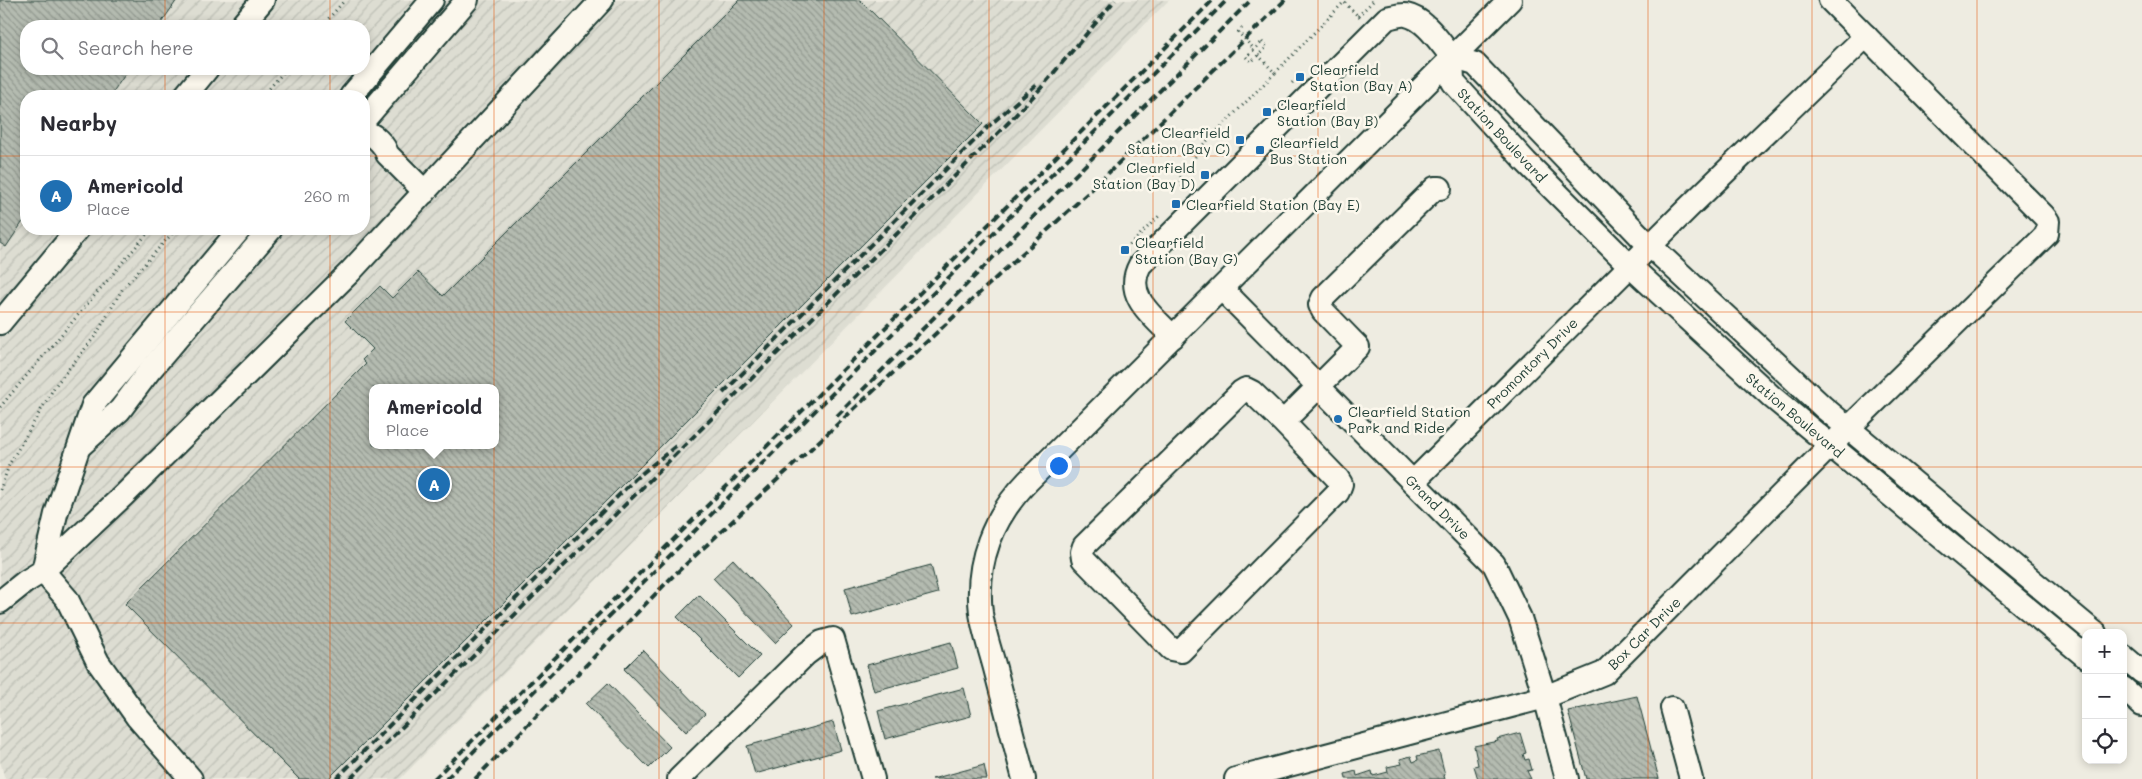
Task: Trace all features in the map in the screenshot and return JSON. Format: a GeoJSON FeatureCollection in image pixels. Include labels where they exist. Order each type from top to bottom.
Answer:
{"type":"FeatureCollection","features":[{"type":"Feature","properties":{"kind":"street"},"geometry":{"type":"LineString","coordinates":[[246,20],[263,0]]}},
{"type":"Feature","properties":{"kind":"street"},"geometry":{"type":"LineString","coordinates":[[370,73],[432,0]]}},
{"type":"Feature","properties":{"kind":"street"},"geometry":{"type":"LineString","coordinates":[[370,113],[467,0]]}},
{"type":"Feature","properties":{"kind":"street"},"geometry":{"type":"LineString","coordinates":[[0,602],[24,582],[43,571],[124,495],[343,279],[602,0]]}},
{"type":"Feature","properties":{"kind":"street"},"geometry":{"type":"LineString","coordinates":[[1024,779],[982,614],[981,571],[989,539],[997,522],[1017,493],[1510,0]]}},
{"type":"Feature","properties":{"kind":"street"},"geometry":{"type":"LineString","coordinates":[[1830,0],[1866,36]]}},
{"type":"Feature","properties":{"kind":"street"},"geometry":{"type":"LineString","coordinates":[[1173,337],[1137,298],[1134,282],[1136,271],[1142,263],[1387,18],[1405,14],[1418,20],[1452,57]]}},
{"type":"Feature","properties":{"kind":"street","name":"Promontory Drive"},"geometry":{"type":"LineString","coordinates":[[1413,482],[1650,245],[1866,36]]}},
{"type":"Feature","properties":{"kind":"street","name":"Box Car Drive"},"geometry":{"type":"LineString","coordinates":[[1236,779],[1545,697],[1604,673],[1849,428],[2047,234],[2049,228],[2048,221],[2044,216],[1866,36]]}},
{"type":"Feature","properties":{"kind":"street","name":"Station Boulevard"},"geometry":{"type":"LineString","coordinates":[[2082,654],[1765,391],[1630,266],[1526,162],[1453,82],[1452,57],[1475,64],[1650,245],[1823,407],[2090,629]]}},
{"type":"Feature","properties":{"kind":"street"},"geometry":{"type":"LineString","coordinates":[[190,90],[202,75]]}},
{"type":"Feature","properties":{"kind":"street"},"geometry":{"type":"LineString","coordinates":[[356,90],[369,75]]}},
{"type":"Feature","properties":{"kind":"street"},"geometry":{"type":"LineString","coordinates":[[370,134],[386,148],[387,154],[425,192]]}},
{"type":"Feature","properties":{"kind":"street"},"geometry":{"type":"LineString","coordinates":[[370,145],[382,154],[387,154]]}},
{"type":"Feature","properties":{"kind":"street"},"geometry":{"type":"LineString","coordinates":[[1283,422],[1358,347],[1323,311],[1320,305],[1323,298],[1435,188],[1440,188]]}},
{"type":"Feature","properties":{"kind":"street"},"geometry":{"type":"LineString","coordinates":[[0,323],[73,235]]}},
{"type":"Feature","properties":{"kind":"street"},"geometry":{"type":"LineString","coordinates":[[43,571],[56,514],[94,405],[235,235]]}},
{"type":"Feature","properties":{"kind":"street"},"geometry":{"type":"LineString","coordinates":[[79,446],[120,410],[150,370],[266,235]]}},
{"type":"Feature","properties":{"kind":"street","name":"Grand Drive"},"geometry":{"type":"LineString","coordinates":[[1222,289],[1494,564],[1520,618],[1545,697],[1566,779]]}},
{"type":"Feature","properties":{"kind":"street"},"geometry":{"type":"LineString","coordinates":[[1246,389],[1252,392],[1283,422],[1338,479],[1341,484],[1338,492],[1181,651],[1171,649],[1083,559],[1082,552],[1084,546],[1241,392],[1246,389]]}},
{"type":"Feature","properties":{"kind":"street"},"geometry":{"type":"LineString","coordinates":[[43,571],[66,599],[98,662],[137,717],[191,779]]}},
{"type":"Feature","properties":{"kind":"street"},"geometry":{"type":"LineString","coordinates":[[679,779],[806,654],[822,642],[833,639],[873,779]]}},
{"type":"Feature","properties":{"kind":"street"},"geometry":{"type":"LineString","coordinates":[[2127,659],[2142,672]]}},
{"type":"Feature","properties":{"kind":"street"},"geometry":{"type":"LineString","coordinates":[[2127,692],[2142,705]]}},
{"type":"Feature","properties":{"kind":"street"},"geometry":{"type":"LineString","coordinates":[[1672,708],[1691,779]]}},
{"type":"Feature","properties":{"kind":"path"},"geometry":{"type":"LineString","coordinates":[[327,20],[345,0]]}},
{"type":"Feature","properties":{"kind":"path"},"geometry":{"type":"LineString","coordinates":[[1354,24],[1360,18],[1358,16],[1374,0]]}},
{"type":"Feature","properties":{"kind":"path"},"geometry":{"type":"LineString","coordinates":[[1186,190],[1180,183],[1180,178],[1204,144],[1343,1],[1358,16]]}},
{"type":"Feature","properties":{"kind":"path"},"geometry":{"type":"LineString","coordinates":[[1242,28],[1238,32],[1254,49]]}},
{"type":"Feature","properties":{"kind":"path"},"geometry":{"type":"LineString","coordinates":[[1262,42],[1267,47],[1251,62],[1246,57],[1254,49],[1262,42]]}},
{"type":"Feature","properties":{"kind":"path"},"geometry":{"type":"LineString","coordinates":[[1258,55],[1275,73]]}},
{"type":"Feature","properties":{"kind":"path"},"geometry":{"type":"LineString","coordinates":[[1288,89],[1303,73]]}},
{"type":"Feature","properties":{"kind":"path"},"geometry":{"type":"LineString","coordinates":[[268,90],[281,75]]}},
{"type":"Feature","properties":{"kind":"path"},"geometry":{"type":"LineString","coordinates":[[1179,197],[1192,184]]}},
{"type":"Feature","properties":{"kind":"path"},"geometry":{"type":"LineString","coordinates":[[1142,263],[1125,250],[1166,210]]}},
{"type":"Feature","properties":{"kind":"path"},"geometry":{"type":"LineString","coordinates":[[0,407],[146,235]]}},
{"type":"Feature","properties":{"kind":"path"},"geometry":{"type":"LineString","coordinates":[[0,490],[10,463],[55,386],[96,335],[123,288],[171,235]]}},
{"type":"Feature","properties":{"kind":"shaded area"},"geometry":{"type":"Polygon","coordinates":[[[0,0],[1169,0],[400,779],[5,779],[0,761],[0,0]]]}},
{"type":"Feature","properties":{"kind":"building"},"geometry":{"type":"Polygon","coordinates":[[[0,0],[177,0],[163,20],[20,20],[20,75],[125,75],[114,90],[20,90],[20,226],[6,247],[0,243],[0,0]]]}},
{"type":"Feature","properties":{"kind":"building"},"geometry":{"type":"Polygon","coordinates":[[[739,0],[860,0],[983,124],[328,779],[299,779],[125,604],[366,364],[362,360],[373,349],[345,321],[380,286],[392,298],[418,272],[443,296],[739,0]]]}},
{"type":"Feature","properties":{"kind":"building"},"geometry":{"type":"Polygon","coordinates":[[[733,559],[794,624],[775,643],[713,578],[733,559]]]}},
{"type":"Feature","properties":{"kind":"building"},"geometry":{"type":"Polygon","coordinates":[[[931,565],[938,593],[852,617],[845,588],[931,565]]]}},
{"type":"Feature","properties":{"kind":"building"},"geometry":{"type":"Polygon","coordinates":[[[699,595],[760,656],[738,678],[677,617],[699,595]]]}},
{"type":"Feature","properties":{"kind":"building"},"geometry":{"type":"Polygon","coordinates":[[[951,642],[958,668],[874,691],[867,665],[951,642]]]}},
{"type":"Feature","properties":{"kind":"building"},"geometry":{"type":"Polygon","coordinates":[[[643,650],[705,714],[686,732],[624,669],[643,650]]]}},
{"type":"Feature","properties":{"kind":"building"},"geometry":{"type":"Polygon","coordinates":[[[608,683],[670,747],[649,768],[586,704],[608,683]]]}},
{"type":"Feature","properties":{"kind":"building"},"geometry":{"type":"Polygon","coordinates":[[[964,688],[971,716],[885,739],[878,711],[964,688]]]}},
{"type":"Feature","properties":{"kind":"building"},"geometry":{"type":"Polygon","coordinates":[[[1637,696],[1659,779],[1586,779],[1568,711],[1637,696]]]}},
{"type":"Feature","properties":{"kind":"building"},"geometry":{"type":"Polygon","coordinates":[[[833,722],[841,750],[755,774],[747,746],[833,722]]]}},
{"type":"Feature","properties":{"kind":"building"},"geometry":{"type":"Polygon","coordinates":[[[1520,733],[1526,753],[1523,754],[1525,760],[1529,759],[1532,770],[1527,771],[1531,779],[1478,779],[1474,766],[1478,765],[1474,746],[1498,741],[1497,739],[1520,733]]]}},
{"type":"Feature","properties":{"kind":"building"},"geometry":{"type":"Polygon","coordinates":[[[1439,751],[1445,779],[1346,779],[1345,774],[1356,771],[1357,776],[1372,771],[1373,776],[1388,772],[1387,767],[1402,764],[1400,759],[1411,756],[1413,762],[1418,760],[1417,756],[1439,751]]]}},
{"type":"Feature","properties":{"kind":"building"},"geometry":{"type":"Polygon","coordinates":[[[984,765],[987,779],[932,779],[984,765]]]}},
{"type":"Feature","properties":{"kind":"railway"},"geometry":{"type":"LineString","coordinates":[[350,779],[1009,122],[1041,88],[1115,0]]}},
{"type":"Feature","properties":{"kind":"railway"},"geometry":{"type":"LineString","coordinates":[[434,779],[1213,0]]}},
{"type":"Feature","properties":{"kind":"railway"},"geometry":{"type":"LineString","coordinates":[[446,779],[1227,0]]}},
{"type":"Feature","properties":{"kind":"railway"},"geometry":{"type":"LineString","coordinates":[[837,416],[1251,0]]}},
{"type":"Feature","properties":{"kind":"railway"},"geometry":{"type":"LineString","coordinates":[[475,779],[672,577],[1090,191],[1285,0]]}},
{"type":"Feature","properties":{"kind":"railway"},"geometry":{"type":"LineString","coordinates":[[723,393],[991,124],[1036,85]]}},
{"type":"Feature","properties":{"kind":"railway"},"geometry":{"type":"LineString","coordinates":[[336,779],[635,479],[677,445]]}},
{"type":"Feature","properties":{"kind":"place","name":"Clearfield Station (Bay A)"},"geometry":{"type":"Point","coordinates":[1300,77]}},
{"type":"Feature","properties":{"kind":"place","name":"Clearfield Station (Bay B)"},"geometry":{"type":"Point","coordinates":[1267,112]}},
{"type":"Feature","properties":{"kind":"place","name":"Clearfield Station (Bay C)"},"geometry":{"type":"Point","coordinates":[1240,140]}},
{"type":"Feature","properties":{"kind":"place","name":"Clearfield Bus Station"},"geometry":{"type":"Point","coordinates":[1260,150]}},
{"type":"Feature","properties":{"kind":"place","name":"Clearfield Station (Bay D)"},"geometry":{"type":"Point","coordinates":[1205,175]}},
{"type":"Feature","properties":{"kind":"place","name":"Clearfield Station (Bay E)"},"geometry":{"type":"Point","coordinates":[1176,204]}},
{"type":"Feature","properties":{"kind":"place","name":"Clearfield Station (Bay G)"},"geometry":{"type":"Point","coordinates":[1125,250]}},
{"type":"Feature","properties":{"kind":"place","name":"Clearfield Station Park and Ride"},"geometry":{"type":"Point","coordinates":[1338,419]}},
{"type":"Feature","properties":{"kind":"place","name":"Americold"},"geometry":{"type":"Point","coordinates":[434,484]}}]}
